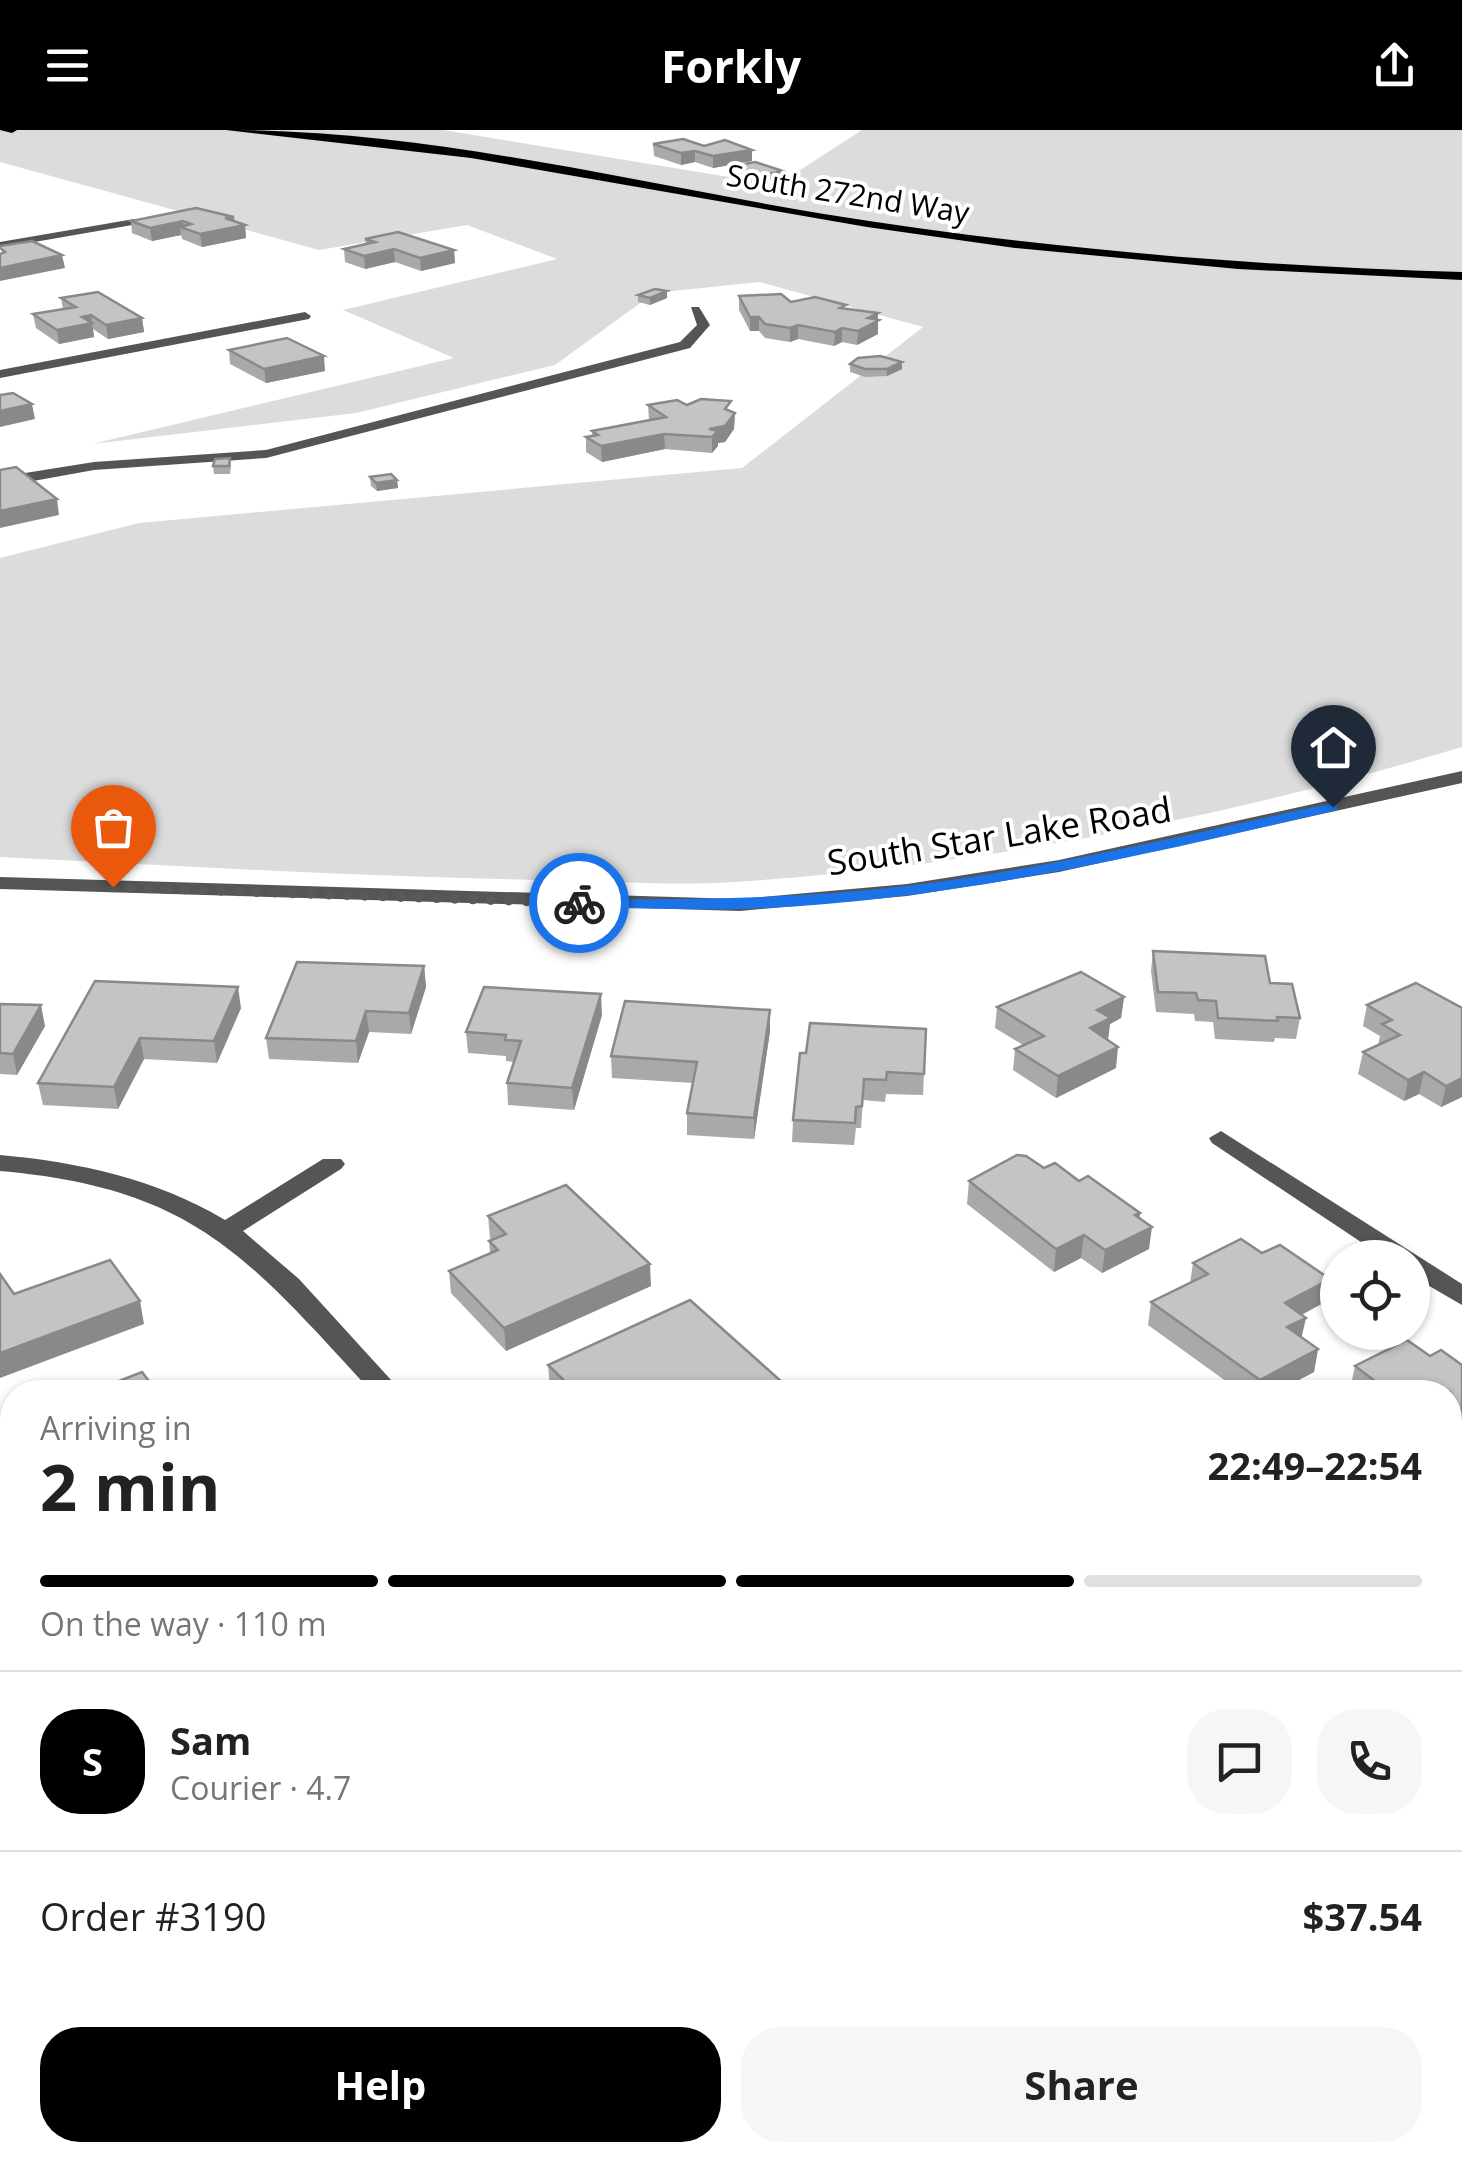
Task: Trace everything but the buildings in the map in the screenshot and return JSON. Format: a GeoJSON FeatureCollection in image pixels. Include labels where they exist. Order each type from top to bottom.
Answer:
{"type":"FeatureCollection","features":[{"type":"Feature","properties":{"kind":"main road"},"geometry":{"type":"LineString","coordinates":[[0,130],[12,130]]}},
{"type":"Feature","properties":{"kind":"main road","name":"South 272nd Way"},"geometry":{"type":"LineString","coordinates":[[231,130],[444,149],[848,221],[1016,244],[1186,261],[1462,276]]}},
{"type":"Feature","properties":{"kind":"street"},"geometry":{"type":"LineString","coordinates":[[0,245],[134,222]]}},
{"type":"Feature","properties":{"kind":"street"},"geometry":{"type":"LineString","coordinates":[[0,482],[94,466],[266,454],[685,344],[704,325],[695,310]]}},
{"type":"Feature","properties":{"kind":"street"},"geometry":{"type":"LineString","coordinates":[[0,374],[304,316]]}},
{"type":"Feature","properties":{"kind":"street","name":"South Star Lake Road"},"geometry":{"type":"LineString","coordinates":[[0,883],[740,905],[907,890],[1058,866],[1462,777]]}},
{"type":"Feature","properties":{"kind":"street"},"geometry":{"type":"LineString","coordinates":[[1221,1138],[1377,1240]]}},
{"type":"Feature","properties":{"kind":"street"},"geometry":{"type":"LineString","coordinates":[[0,1163],[48,1168],[143,1192],[225,1231],[268,1269],[376,1380]]}},
{"type":"Feature","properties":{"kind":"street"},"geometry":{"type":"LineString","coordinates":[[225,1231],[332,1164]]}},
{"type":"Feature","properties":{"kind":"street"},"geometry":{"type":"LineString","coordinates":[[1430,1275],[1462,1296]]}},
{"type":"Feature","properties":{"kind":"shaded area"},"geometry":{"type":"Polygon","coordinates":[[[0,130],[443,130],[777,185],[862,130],[1462,130],[1462,747],[1284,796],[1102,835],[918,864],[734,882],[409,876],[0,857],[0,558],[139,523],[742,468],[923,327],[759,282],[654,293],[555,365],[356,413],[92,444],[454,358],[343,310],[557,259],[467,225],[319,250],[0,162],[0,130]]]}},
{"type":"Feature","properties":{"kind":"way so far"},"geometry":{"type":"LineString","coordinates":[[113,887],[579,903]]}},
{"type":"Feature","properties":{"kind":"route"},"geometry":{"type":"LineString","coordinates":[[579,903],[740,905],[907,890],[1058,866],[1333,807]]}}]}
